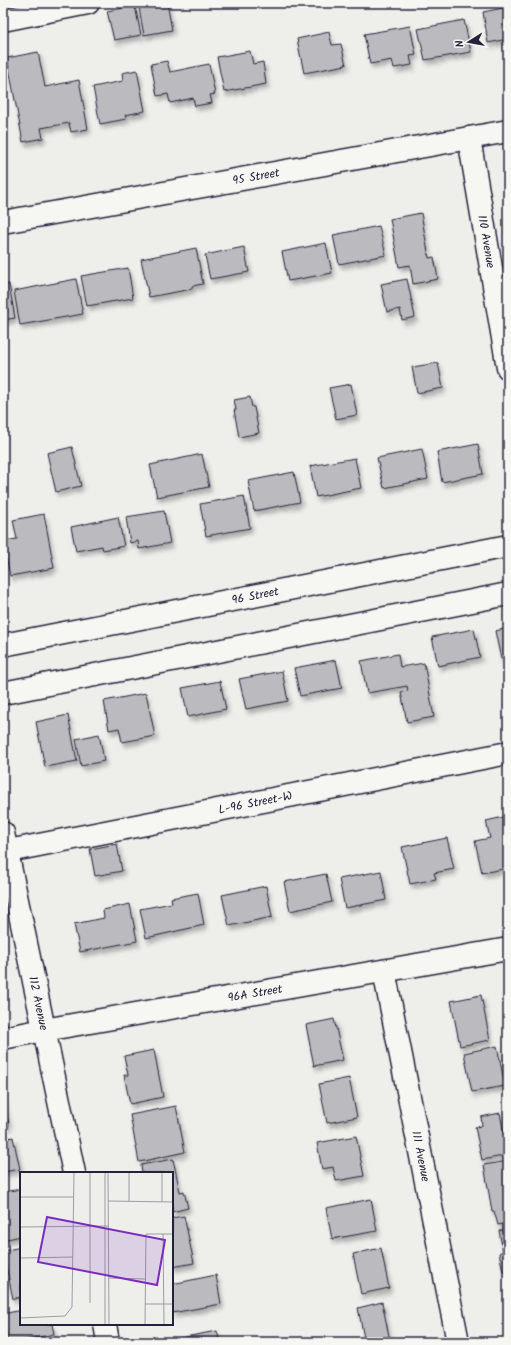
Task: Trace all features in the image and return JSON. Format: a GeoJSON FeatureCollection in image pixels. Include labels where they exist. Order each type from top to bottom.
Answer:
{"type":"FeatureCollection","features":[{"type":"Feature","properties":{"kind":"street"},"geometry":{"type":"LineString","coordinates":[[3,20],[88,3]]}},
{"type":"Feature","properties":{"kind":"street","name":"95 Street"},"geometry":{"type":"LineString","coordinates":[[3,222],[508,131]]}},
{"type":"Feature","properties":{"kind":"street","name":"110 Avenue"},"geometry":{"type":"LineString","coordinates":[[469,138],[508,368]]}},
{"type":"Feature","properties":{"kind":"street","name":"96 Street"},"geometry":{"type":"LineString","coordinates":[[3,645],[508,546]]}},
{"type":"Feature","properties":{"kind":"street"},"geometry":{"type":"LineString","coordinates":[[3,693],[508,594]]}},
{"type":"Feature","properties":{"kind":"street","name":"L-96 Street-W"},"geometry":{"type":"LineString","coordinates":[[4,846],[508,753]]}},
{"type":"Feature","properties":{"kind":"street","name":"112 Avenue"},"geometry":{"type":"LineString","coordinates":[[4,846],[74,1172]]}},
{"type":"Feature","properties":{"kind":"street","name":"96A Street"},"geometry":{"type":"LineString","coordinates":[[3,1038],[508,949]]}},
{"type":"Feature","properties":{"kind":"street","name":"111 Avenue"},"geometry":{"type":"LineString","coordinates":[[384,971],[458,1342]]}},
{"type":"Feature","properties":{"kind":"street"},"geometry":{"type":"LineString","coordinates":[[105,1325],[108,1342]]}},
{"type":"Feature","properties":{"kind":"building"},"geometry":{"type":"Polygon","coordinates":[[[167,3],[172,30],[144,35],[139,8],[167,3]]]}},
{"type":"Feature","properties":{"kind":"building"},"geometry":{"type":"Polygon","coordinates":[[[135,6],[141,35],[114,40],[107,11],[135,6]]]}},
{"type":"Feature","properties":{"kind":"building"},"geometry":{"type":"Polygon","coordinates":[[[508,7],[508,39],[488,43],[483,12],[508,7]]]}},
{"type":"Feature","properties":{"kind":"building"},"geometry":{"type":"Polygon","coordinates":[[[464,20],[471,52],[425,60],[418,29],[464,20]]]}},
{"type":"Feature","properties":{"kind":"building"},"geometry":{"type":"Polygon","coordinates":[[[410,26],[416,55],[410,56],[412,65],[394,68],[392,60],[370,64],[364,34],[410,26]]]}},
{"type":"Feature","properties":{"kind":"building"},"geometry":{"type":"Polygon","coordinates":[[[329,32],[332,45],[341,44],[346,65],[304,73],[297,39],[329,32]]]}},
{"type":"Feature","properties":{"kind":"building"},"geometry":{"type":"Polygon","coordinates":[[[250,51],[253,64],[263,62],[266,84],[224,92],[217,57],[250,51]]]}},
{"type":"Feature","properties":{"kind":"building"},"geometry":{"type":"Polygon","coordinates":[[[38,52],[45,87],[79,80],[88,129],[71,132],[69,123],[41,128],[43,138],[23,142],[7,58],[38,52]]]}},
{"type":"Feature","properties":{"kind":"building"},"geometry":{"type":"Polygon","coordinates":[[[167,61],[170,72],[209,64],[215,94],[210,95],[212,103],[195,106],[193,98],[170,103],[168,94],[157,96],[151,64],[167,61]]]}},
{"type":"Feature","properties":{"kind":"building"},"geometry":{"type":"Polygon","coordinates":[[[137,70],[145,111],[125,115],[126,119],[100,124],[93,87],[123,81],[122,73],[137,70]]]}},
{"type":"Feature","properties":{"kind":"building"},"geometry":{"type":"Polygon","coordinates":[[[421,213],[429,258],[434,257],[438,279],[413,284],[410,265],[399,267],[390,219],[421,213]]]}},
{"type":"Feature","properties":{"kind":"building"},"geometry":{"type":"Polygon","coordinates":[[[379,226],[386,255],[339,264],[333,235],[379,226]]]}},
{"type":"Feature","properties":{"kind":"building"},"geometry":{"type":"Polygon","coordinates":[[[326,243],[332,273],[288,281],[282,252],[326,243]]]}},
{"type":"Feature","properties":{"kind":"building"},"geometry":{"type":"Polygon","coordinates":[[[244,247],[249,272],[210,279],[205,255],[244,247]]]}},
{"type":"Feature","properties":{"kind":"building"},"geometry":{"type":"Polygon","coordinates":[[[196,248],[203,284],[192,286],[192,289],[149,297],[141,259],[196,248]]]}},
{"type":"Feature","properties":{"kind":"building"},"geometry":{"type":"Polygon","coordinates":[[[128,268],[133,298],[87,306],[81,276],[128,268]]]}},
{"type":"Feature","properties":{"kind":"building"},"geometry":{"type":"Polygon","coordinates":[[[76,279],[83,314],[20,325],[14,291],[76,279]]]}},
{"type":"Feature","properties":{"kind":"building"},"geometry":{"type":"Polygon","coordinates":[[[407,279],[415,317],[402,320],[400,309],[387,312],[381,284],[407,279]]]}},
{"type":"Feature","properties":{"kind":"building"},"geometry":{"type":"Polygon","coordinates":[[[9,284],[15,318],[3,320],[3,285],[9,284]]]}},
{"type":"Feature","properties":{"kind":"building"},"geometry":{"type":"Polygon","coordinates":[[[438,363],[443,388],[417,393],[412,367],[438,363]]]}},
{"type":"Feature","properties":{"kind":"building"},"geometry":{"type":"Polygon","coordinates":[[[351,384],[357,415],[336,419],[329,388],[351,384]]]}},
{"type":"Feature","properties":{"kind":"building"},"geometry":{"type":"Polygon","coordinates":[[[250,397],[252,407],[254,407],[259,433],[239,437],[234,410],[236,410],[234,400],[250,397]]]}},
{"type":"Feature","properties":{"kind":"building"},"geometry":{"type":"Polygon","coordinates":[[[478,444],[483,474],[442,482],[437,452],[478,444]]]}},
{"type":"Feature","properties":{"kind":"building"},"geometry":{"type":"Polygon","coordinates":[[[72,447],[81,486],[56,492],[47,453],[72,447]]]}},
{"type":"Feature","properties":{"kind":"building"},"geometry":{"type":"Polygon","coordinates":[[[422,449],[428,479],[384,488],[377,458],[422,449]]]}},
{"type":"Feature","properties":{"kind":"building"},"geometry":{"type":"Polygon","coordinates":[[[202,454],[209,487],[157,497],[150,465],[202,454]]]}},
{"type":"Feature","properties":{"kind":"building"},"geometry":{"type":"Polygon","coordinates":[[[355,458],[361,488],[316,497],[310,466],[355,458]]]}},
{"type":"Feature","properties":{"kind":"building"},"geometry":{"type":"Polygon","coordinates":[[[294,472],[300,502],[254,511],[248,481],[294,472]]]}},
{"type":"Feature","properties":{"kind":"building"},"geometry":{"type":"Polygon","coordinates":[[[244,496],[250,528],[206,536],[200,504],[244,496]]]}},
{"type":"Feature","properties":{"kind":"building"},"geometry":{"type":"Polygon","coordinates":[[[164,511],[170,543],[139,549],[138,541],[130,543],[126,517],[164,511]]]}},
{"type":"Feature","properties":{"kind":"building"},"geometry":{"type":"Polygon","coordinates":[[[44,514],[54,568],[10,576],[3,541],[17,539],[13,520],[44,514]]]}},
{"type":"Feature","properties":{"kind":"building"},"geometry":{"type":"Polygon","coordinates":[[[118,517],[124,546],[103,550],[102,546],[76,551],[71,527],[118,517]]]}},
{"type":"Feature","properties":{"kind":"building"},"geometry":{"type":"Polygon","coordinates":[[[508,628],[508,658],[501,659],[495,631],[508,628]]]}},
{"type":"Feature","properties":{"kind":"building"},"geometry":{"type":"Polygon","coordinates":[[[474,629],[480,657],[438,666],[432,637],[474,629]]]}},
{"type":"Feature","properties":{"kind":"building"},"geometry":{"type":"Polygon","coordinates":[[[398,654],[400,667],[424,663],[434,717],[407,722],[401,692],[408,691],[407,686],[367,693],[361,661],[398,654]]]}},
{"type":"Feature","properties":{"kind":"building"},"geometry":{"type":"Polygon","coordinates":[[[336,660],[342,688],[300,696],[294,668],[336,660]]]}},
{"type":"Feature","properties":{"kind":"building"},"geometry":{"type":"Polygon","coordinates":[[[282,671],[288,701],[246,709],[239,679],[282,671]]]}},
{"type":"Feature","properties":{"kind":"building"},"geometry":{"type":"Polygon","coordinates":[[[220,681],[226,709],[188,717],[182,688],[220,681]]]}},
{"type":"Feature","properties":{"kind":"building"},"geometry":{"type":"Polygon","coordinates":[[[146,693],[155,736],[122,742],[119,728],[109,730],[104,701],[146,693]]]}},
{"type":"Feature","properties":{"kind":"building"},"geometry":{"type":"Polygon","coordinates":[[[68,715],[77,761],[45,767],[36,722],[68,715]]]}},
{"type":"Feature","properties":{"kind":"building"},"geometry":{"type":"Polygon","coordinates":[[[99,734],[104,761],[81,766],[76,739],[99,734]]]}},
{"type":"Feature","properties":{"kind":"building"},"geometry":{"type":"Polygon","coordinates":[[[508,816],[508,868],[482,873],[475,841],[490,838],[486,821],[508,816]]]}},
{"type":"Feature","properties":{"kind":"building"},"geometry":{"type":"Polygon","coordinates":[[[447,838],[454,869],[434,873],[436,879],[410,884],[402,847],[447,838]]]}},
{"type":"Feature","properties":{"kind":"building"},"geometry":{"type":"Polygon","coordinates":[[[117,844],[122,871],[95,876],[90,849],[117,844]]]}},
{"type":"Feature","properties":{"kind":"building"},"geometry":{"type":"Polygon","coordinates":[[[381,871],[386,900],[345,908],[339,879],[381,871]]]}},
{"type":"Feature","properties":{"kind":"building"},"geometry":{"type":"Polygon","coordinates":[[[326,874],[332,902],[290,911],[284,882],[326,874]]]}},
{"type":"Feature","properties":{"kind":"building"},"geometry":{"type":"Polygon","coordinates":[[[266,886],[272,917],[229,926],[222,895],[266,886]]]}},
{"type":"Feature","properties":{"kind":"building"},"geometry":{"type":"Polygon","coordinates":[[[198,893],[204,925],[146,938],[140,909],[172,903],[171,898],[198,893]]]}},
{"type":"Feature","properties":{"kind":"building"},"geometry":{"type":"Polygon","coordinates":[[[130,904],[137,941],[80,952],[74,924],[104,918],[103,910],[130,904]]]}},
{"type":"Feature","properties":{"kind":"building"},"geometry":{"type":"Polygon","coordinates":[[[481,995],[490,1040],[460,1046],[451,1001],[481,995]]]}},
{"type":"Feature","properties":{"kind":"building"},"geometry":{"type":"Polygon","coordinates":[[[334,1019],[343,1060],[314,1066],[306,1025],[334,1019]]]}},
{"type":"Feature","properties":{"kind":"building"},"geometry":{"type":"Polygon","coordinates":[[[497,1046],[505,1086],[472,1092],[464,1053],[497,1046]]]}},
{"type":"Feature","properties":{"kind":"building"},"geometry":{"type":"Polygon","coordinates":[[[154,1050],[163,1097],[130,1104],[124,1075],[128,1075],[124,1056],[154,1050]]]}},
{"type":"Feature","properties":{"kind":"building"},"geometry":{"type":"Polygon","coordinates":[[[349,1078],[357,1117],[327,1123],[319,1084],[349,1078]]]}},
{"type":"Feature","properties":{"kind":"building"},"geometry":{"type":"Polygon","coordinates":[[[3,1098],[9,1125],[3,1126],[3,1098]]]}},
{"type":"Feature","properties":{"kind":"building"},"geometry":{"type":"Polygon","coordinates":[[[176,1106],[185,1152],[139,1162],[130,1115],[176,1106]]]}},
{"type":"Feature","properties":{"kind":"building"},"geometry":{"type":"Polygon","coordinates":[[[500,1113],[508,1155],[482,1160],[475,1127],[482,1126],[481,1117],[500,1113]]]}},
{"type":"Feature","properties":{"kind":"building"},"geometry":{"type":"Polygon","coordinates":[[[356,1136],[364,1176],[336,1181],[333,1167],[322,1169],[317,1143],[356,1136]]]}},
{"type":"Feature","properties":{"kind":"building"},"geometry":{"type":"Polygon","coordinates":[[[13,1137],[20,1169],[3,1172],[3,1139],[13,1137]]]}},
{"type":"Feature","properties":{"kind":"building"},"geometry":{"type":"Polygon","coordinates":[[[173,1159],[180,1192],[184,1191],[188,1208],[173,1212],[173,1172],[142,1172],[141,1165],[173,1159]]]}},
{"type":"Feature","properties":{"kind":"building"},"geometry":{"type":"Polygon","coordinates":[[[508,1161],[508,1223],[498,1225],[494,1211],[492,1211],[484,1165],[508,1161]]]}},
{"type":"Feature","properties":{"kind":"building"},"geometry":{"type":"Polygon","coordinates":[[[20,1189],[20,1236],[3,1240],[3,1192],[20,1189]]]}},
{"type":"Feature","properties":{"kind":"building"},"geometry":{"type":"Polygon","coordinates":[[[371,1199],[377,1231],[332,1239],[326,1208],[371,1199]]]}},
{"type":"Feature","properties":{"kind":"building"},"geometry":{"type":"Polygon","coordinates":[[[184,1216],[194,1263],[173,1267],[173,1218],[184,1216]]]}},
{"type":"Feature","properties":{"kind":"building"},"geometry":{"type":"Polygon","coordinates":[[[508,1229],[508,1281],[506,1271],[503,1271],[499,1253],[503,1251],[499,1231],[508,1229]]]}},
{"type":"Feature","properties":{"kind":"building"},"geometry":{"type":"Polygon","coordinates":[[[20,1247],[20,1297],[13,1299],[3,1251],[20,1247]]]}},
{"type":"Feature","properties":{"kind":"building"},"geometry":{"type":"Polygon","coordinates":[[[381,1248],[389,1288],[361,1294],[353,1254],[381,1248]]]}},
{"type":"Feature","properties":{"kind":"building"},"geometry":{"type":"Polygon","coordinates":[[[216,1275],[221,1304],[173,1313],[173,1284],[216,1275]]]}},
{"type":"Feature","properties":{"kind":"building"},"geometry":{"type":"Polygon","coordinates":[[[382,1302],[390,1341],[356,1342],[356,1340],[364,1338],[358,1308],[382,1302]]]}},
{"type":"Feature","properties":{"kind":"building"},"geometry":{"type":"Polygon","coordinates":[[[20,1310],[20,1325],[52,1325],[54,1334],[16,1342],[8,1342],[3,1314],[20,1310]]]}},
{"type":"Feature","properties":{"kind":"building"},"geometry":{"type":"Polygon","coordinates":[[[217,1331],[220,1342],[175,1342],[174,1339],[217,1331]]]}}]}
